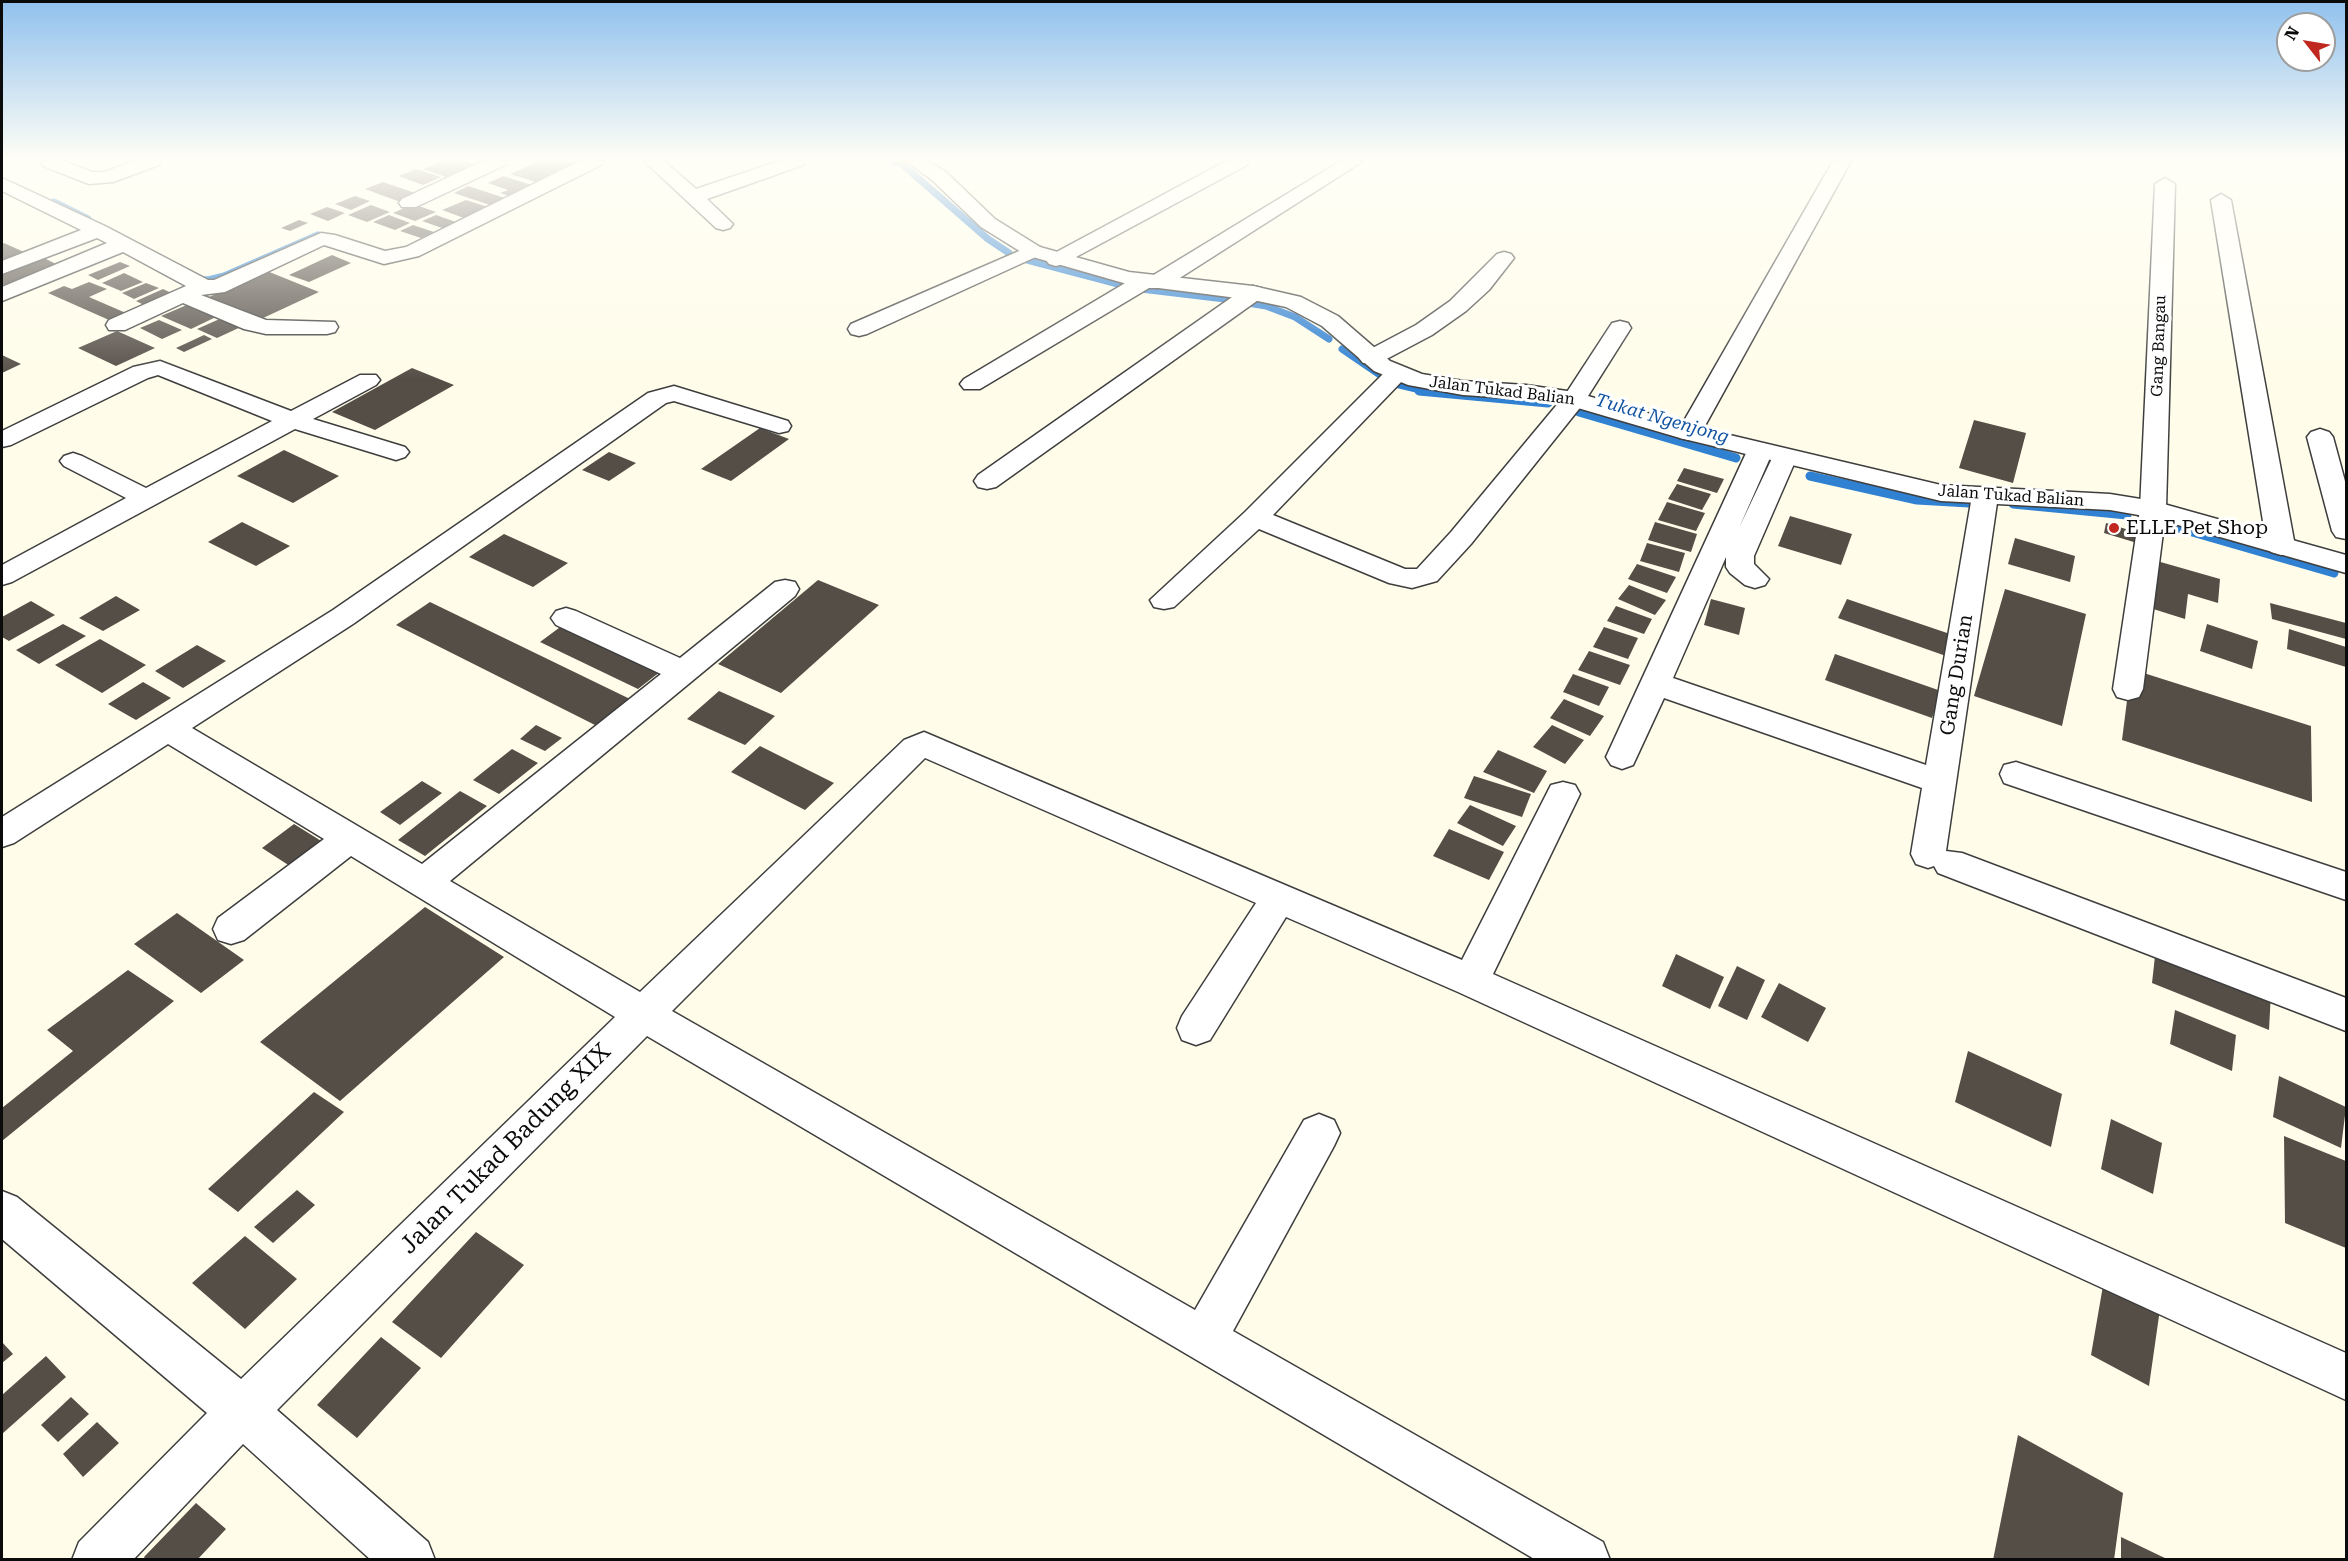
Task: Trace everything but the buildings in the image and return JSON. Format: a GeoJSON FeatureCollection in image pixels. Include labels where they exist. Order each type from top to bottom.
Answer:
{"type":"FeatureCollection","features":[{"type":"Feature","properties":{"kind":"street"},"geometry":{"type":"LineString","coordinates":[[2,268],[88,234]]}},
{"type":"Feature","properties":{"kind":"street"},"geometry":{"type":"LineString","coordinates":[[105,234],[203,286],[217,287],[313,242],[328,239],[384,258],[412,252],[448,234]]}},
{"type":"Feature","properties":{"kind":"street","name":"Jalan Tukad Balian"},"geometry":{"type":"LineString","coordinates":[[1007,234],[1045,256],[1151,282],[1253,292],[1311,309],[1330,321],[1371,358],[1396,374],[1463,388],[1526,392],[1574,399],[1689,433],[1941,493],[2110,502],[2153,509],[2346,564]]}},
{"type":"Feature","properties":{"kind":"street"},"geometry":{"type":"LineString","coordinates":[[1045,256],[1088,234]]}},
{"type":"Feature","properties":{"kind":"street"},"geometry":{"type":"LineString","coordinates":[[859,329],[1045,256],[1090,234]]}},
{"type":"Feature","properties":{"kind":"street"},"geometry":{"type":"LineString","coordinates":[[972,384],[1232,234]]}},
{"type":"Feature","properties":{"kind":"street"},"geometry":{"type":"LineString","coordinates":[[1689,433],[1801,234]]}},
{"type":"Feature","properties":{"kind":"street","name":"Gang Bangau"},"geometry":{"type":"LineString","coordinates":[[2128,689],[2153,509],[2163,234]]}},
{"type":"Feature","properties":{"kind":"street"},"geometry":{"type":"LineString","coordinates":[[2227,234],[2281,546]]}},
{"type":"Feature","properties":{"kind":"street"},"geometry":{"type":"LineString","coordinates":[[2,295],[123,244]]}},
{"type":"Feature","properties":{"kind":"street"},"geometry":{"type":"LineString","coordinates":[[1371,358],[1424,330],[1458,306],[1481,285],[1504,258]]}},
{"type":"Feature","properties":{"kind":"street"},"geometry":{"type":"LineString","coordinates":[[117,325],[203,286]]}},
{"type":"Feature","properties":{"kind":"street"},"geometry":{"type":"LineString","coordinates":[[987,481],[1253,292]]}},
{"type":"Feature","properties":{"kind":"street"},"geometry":{"type":"LineString","coordinates":[[183,295],[252,324],[266,327],[327,327]]}},
{"type":"Feature","properties":{"kind":"street"},"geometry":{"type":"LineString","coordinates":[[1255,518],[1399,577],[1421,578],[1461,538],[1574,399],[1620,328]]}},
{"type":"Feature","properties":{"kind":"street"},"geometry":{"type":"LineString","coordinates":[[2,440],[153,369],[167,369],[293,421],[396,452]]}},
{"type":"Feature","properties":{"kind":"street"},"geometry":{"type":"LineString","coordinates":[[1164,600],[1255,518],[1396,374]]}},
{"type":"Feature","properties":{"kind":"street"},"geometry":{"type":"LineString","coordinates":[[2,576],[368,380]]}},
{"type":"Feature","properties":{"kind":"street"},"geometry":{"type":"LineString","coordinates":[[2,834],[344,617],[657,398],[675,393],[779,426]]}},
{"type":"Feature","properties":{"kind":"street"},"geometry":{"type":"LineString","coordinates":[[2320,437],[2346,531]]}},
{"type":"Feature","properties":{"kind":"street"},"geometry":{"type":"LineString","coordinates":[[1755,579],[1740,567],[1740,556],[1772,454]]}},
{"type":"Feature","properties":{"kind":"street"},"geometry":{"type":"LineString","coordinates":[[1622,757],[1772,454]]}},
{"type":"Feature","properties":{"kind":"street"},"geometry":{"type":"LineString","coordinates":[[73,461],[147,498]]}},
{"type":"Feature","properties":{"kind":"street","name":"Gang Durian"},"geometry":{"type":"LineString","coordinates":[[1985,496],[1940,782],[1939,858],[2346,1015]]}},
{"type":"Feature","properties":{"kind":"street"},"geometry":{"type":"LineString","coordinates":[[424,882],[785,589]]}},
{"type":"Feature","properties":{"kind":"street"},"geometry":{"type":"LineString","coordinates":[[566,618],[684,672]]}},
{"type":"Feature","properties":{"kind":"street"},"geometry":{"type":"LineString","coordinates":[[1657,684],[1940,782]]}},
{"type":"Feature","properties":{"kind":"street"},"geometry":{"type":"LineString","coordinates":[[167,728],[643,1014],[1585,1560]]}},
{"type":"Feature","properties":{"kind":"street","name":"Jalan Tukad Badung XIX"},"geometry":{"type":"LineString","coordinates":[[98,1560],[242,1411],[920,744],[938,749],[1279,897]]}},
{"type":"Feature","properties":{"kind":"street"},"geometry":{"type":"LineString","coordinates":[[2016,774],[2346,886]]}},
{"type":"Feature","properties":{"kind":"street"},"geometry":{"type":"LineString","coordinates":[[1471,981],[1563,794]]}},
{"type":"Feature","properties":{"kind":"street"},"geometry":{"type":"LineString","coordinates":[[231,929],[351,837]]}},
{"type":"Feature","properties":{"kind":"street"},"geometry":{"type":"LineString","coordinates":[[1196,1028],[1279,897],[1471,981],[2346,1377]]}},
{"type":"Feature","properties":{"kind":"street"},"geometry":{"type":"LineString","coordinates":[[1204,1339],[1319,1133]]}},
{"type":"Feature","properties":{"kind":"street"},"geometry":{"type":"LineString","coordinates":[[2,1212],[242,1411],[410,1560]]}},
{"type":"Feature","properties":{"kind":"waterway","name":"Tukat Ngenjong"},"geometry":{"type":"LineString","coordinates":[[982,234],[1009,253]]}},
{"type":"Feature","properties":{"kind":"waterway"},"geometry":{"type":"LineString","coordinates":[[196,279],[208,280],[224,276],[318,235]]}},
{"type":"Feature","properties":{"kind":"waterway","name":"Tukat Ngenjong"},"geometry":{"type":"LineString","coordinates":[[1027,260],[1118,284]]}},
{"type":"Feature","properties":{"kind":"waterway","name":"Tukat Ngenjong"},"geometry":{"type":"LineString","coordinates":[[1141,289],[1233,300]]}},
{"type":"Feature","properties":{"kind":"waterway","name":"Tukat Ngenjong"},"geometry":{"type":"LineString","coordinates":[[1248,303],[1266,306],[1295,317],[1329,339]]}},
{"type":"Feature","properties":{"kind":"waterway","name":"Tukat Ngenjong"},"geometry":{"type":"LineString","coordinates":[[1342,349],[1383,377]]}},
{"type":"Feature","properties":{"kind":"waterway","name":"Tukat Ngenjong"},"geometry":{"type":"LineString","coordinates":[[1395,384],[1429,392]]}},
{"type":"Feature","properties":{"kind":"waterway","name":"Tukat Ngenjong"},"geometry":{"type":"LineString","coordinates":[[1419,391],[1429,392]]}},
{"type":"Feature","properties":{"kind":"waterway","name":"Tukat Ngenjong"},"geometry":{"type":"LineString","coordinates":[[1429,392],[1548,403]]}},
{"type":"Feature","properties":{"kind":"waterway","name":"Tukat Ngenjong"},"geometry":{"type":"LineString","coordinates":[[1579,412],[1736,458]]}},
{"type":"Feature","properties":{"kind":"waterway","name":"Tukat Ngenjong"},"geometry":{"type":"LineString","coordinates":[[1810,476],[1917,500],[1969,503]]}},
{"type":"Feature","properties":{"kind":"waterway","name":"Tukat Ngenjong"},"geometry":{"type":"LineString","coordinates":[[2013,504],[2127,515]]}},
{"type":"Feature","properties":{"kind":"waterway","name":"Tukat Ngenjong"},"geometry":{"type":"LineString","coordinates":[[2175,527],[2334,573]]}},
{"type":"Feature","properties":{"kind":"place","name":"ELLE Pet Shop"},"geometry":{"type":"Point","coordinates":[2114,528]}}]}
